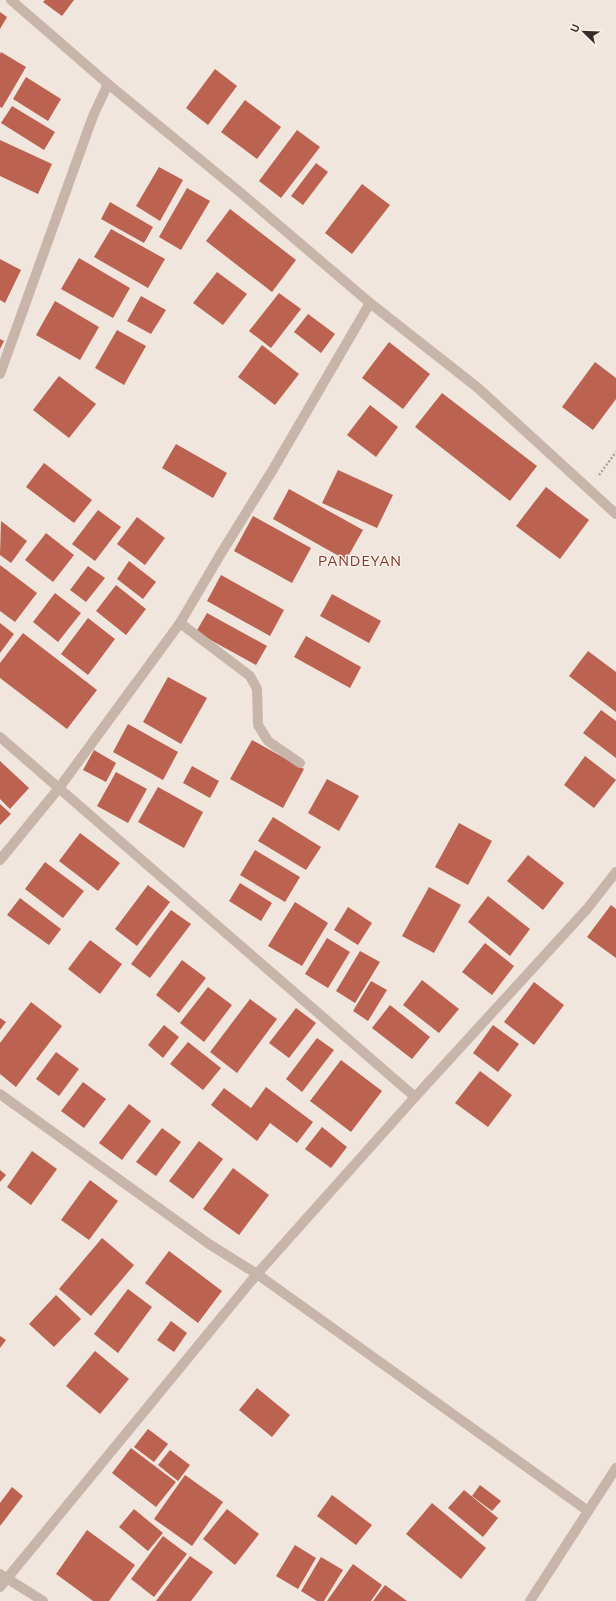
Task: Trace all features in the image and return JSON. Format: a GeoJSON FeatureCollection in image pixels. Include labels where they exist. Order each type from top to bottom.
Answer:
{"type":"FeatureCollection","features":[{"type":"Feature","properties":{"kind":"street"},"geometry":{"type":"LineString","coordinates":[[11,0],[108,84],[370,303],[478,388],[616,514]]}},
{"type":"Feature","properties":{"kind":"street"},"geometry":{"type":"LineString","coordinates":[[0,374],[93,116],[108,84]]}},
{"type":"Feature","properties":{"kind":"street"},"geometry":{"type":"LineString","coordinates":[[0,860],[59,788],[180,623],[272,471],[370,303]]}},
{"type":"Feature","properties":{"kind":"street"},"geometry":{"type":"LineString","coordinates":[[180,623],[250,676],[257,689],[258,725],[268,741],[300,763]]}},
{"type":"Feature","properties":{"kind":"street"},"geometry":{"type":"LineString","coordinates":[[0,737],[415,1097]]}},
{"type":"Feature","properties":{"kind":"street"},"geometry":{"type":"LineString","coordinates":[[0,1587],[3,1576],[258,1274],[415,1097],[586,909],[616,872]]}},
{"type":"Feature","properties":{"kind":"street"},"geometry":{"type":"LineString","coordinates":[[0,1094],[209,1244],[258,1274],[588,1511]]}},
{"type":"Feature","properties":{"kind":"street"},"geometry":{"type":"LineString","coordinates":[[530,1601],[616,1468]]}},
{"type":"Feature","properties":{"kind":"street"},"geometry":{"type":"LineString","coordinates":[[3,1576],[43,1601]]}},
{"type":"Feature","properties":{"kind":"path"},"geometry":{"type":"LineString","coordinates":[[589,488],[616,452]]}},
{"type":"Feature","properties":{"kind":"building"},"geometry":{"type":"Polygon","coordinates":[[[45,0],[74,0],[62,16],[43,2],[45,0]]]}},
{"type":"Feature","properties":{"kind":"building"},"geometry":{"type":"Polygon","coordinates":[[[0,12],[7,17],[0,29],[0,12]]]}},
{"type":"Feature","properties":{"kind":"building"},"geometry":{"type":"Polygon","coordinates":[[[1,52],[26,67],[2,108],[0,107],[1,52]]]}},
{"type":"Feature","properties":{"kind":"building"},"geometry":{"type":"Polygon","coordinates":[[[215,69],[237,86],[208,125],[186,108],[215,69]]]}},
{"type":"Feature","properties":{"kind":"building"},"geometry":{"type":"Polygon","coordinates":[[[26,77],[61,99],[48,121],[13,99],[26,77]]]}},
{"type":"Feature","properties":{"kind":"building"},"geometry":{"type":"Polygon","coordinates":[[[245,100],[281,127],[257,159],[221,132],[245,100]]]}},
{"type":"Feature","properties":{"kind":"building"},"geometry":{"type":"Polygon","coordinates":[[[12,106],[55,132],[44,150],[1,123],[12,106]]]}},
{"type":"Feature","properties":{"kind":"building"},"geometry":{"type":"Polygon","coordinates":[[[297,130],[320,147],[281,198],[259,181],[297,130]]]}},
{"type":"Feature","properties":{"kind":"building"},"geometry":{"type":"Polygon","coordinates":[[[0,140],[52,164],[38,194],[0,176],[0,140]]]}},
{"type":"Feature","properties":{"kind":"building"},"geometry":{"type":"Polygon","coordinates":[[[316,163],[328,172],[303,205],[291,196],[316,163]]]}},
{"type":"Feature","properties":{"kind":"building"},"geometry":{"type":"Polygon","coordinates":[[[159,167],[183,180],[160,221],[136,206],[159,167]]]}},
{"type":"Feature","properties":{"kind":"building"},"geometry":{"type":"Polygon","coordinates":[[[362,184],[390,205],[352,254],[325,233],[362,184]]]}},
{"type":"Feature","properties":{"kind":"building"},"geometry":{"type":"Polygon","coordinates":[[[187,188],[210,201],[181,250],[159,237],[187,188]]]}},
{"type":"Feature","properties":{"kind":"building"},"geometry":{"type":"Polygon","coordinates":[[[110,202],[153,227],[144,243],[101,219],[110,202]]]}},
{"type":"Feature","properties":{"kind":"building"},"geometry":{"type":"Polygon","coordinates":[[[230,209],[296,260],[272,292],[206,241],[230,209]]]}},
{"type":"Feature","properties":{"kind":"building"},"geometry":{"type":"Polygon","coordinates":[[[111,229],[165,259],[148,288],[94,257],[111,229]]]}},
{"type":"Feature","properties":{"kind":"building"},"geometry":{"type":"Polygon","coordinates":[[[79,258],[130,288],[113,318],[61,289],[79,258]]]}},
{"type":"Feature","properties":{"kind":"building"},"geometry":{"type":"Polygon","coordinates":[[[0,259],[21,270],[5,303],[0,300],[0,259]]]}},
{"type":"Feature","properties":{"kind":"building"},"geometry":{"type":"Polygon","coordinates":[[[217,272],[247,294],[223,325],[193,303],[217,272]]]}},
{"type":"Feature","properties":{"kind":"building"},"geometry":{"type":"Polygon","coordinates":[[[279,293],[301,309],[271,348],[249,331],[279,293]]]}},
{"type":"Feature","properties":{"kind":"building"},"geometry":{"type":"Polygon","coordinates":[[[141,296],[166,310],[151,334],[127,321],[141,296]]]}},
{"type":"Feature","properties":{"kind":"building"},"geometry":{"type":"Polygon","coordinates":[[[55,301],[99,327],[80,360],[36,335],[55,301]]]}},
{"type":"Feature","properties":{"kind":"building"},"geometry":{"type":"Polygon","coordinates":[[[308,314],[335,334],[321,353],[294,332],[308,314]]]}},
{"type":"Feature","properties":{"kind":"building"},"geometry":{"type":"Polygon","coordinates":[[[117,330],[146,346],[124,385],[95,368],[117,330]]]}},
{"type":"Feature","properties":{"kind":"building"},"geometry":{"type":"Polygon","coordinates":[[[0,339],[4,341],[0,349],[0,339]]]}},
{"type":"Feature","properties":{"kind":"building"},"geometry":{"type":"Polygon","coordinates":[[[389,342],[430,374],[403,409],[362,378],[389,342]]]}},
{"type":"Feature","properties":{"kind":"building"},"geometry":{"type":"Polygon","coordinates":[[[262,345],[299,374],[275,405],[238,377],[262,345]]]}},
{"type":"Feature","properties":{"kind":"building"},"geometry":{"type":"Polygon","coordinates":[[[595,362],[616,378],[616,399],[593,430],[562,407],[595,362]]]}},
{"type":"Feature","properties":{"kind":"building"},"geometry":{"type":"Polygon","coordinates":[[[59,376],[96,404],[69,438],[33,410],[59,376]]]}},
{"type":"Feature","properties":{"kind":"building"},"geometry":{"type":"Polygon","coordinates":[[[442,393],[537,466],[510,501],[415,427],[442,393]]]}},
{"type":"Feature","properties":{"kind":"building"},"geometry":{"type":"Polygon","coordinates":[[[370,405],[398,427],[376,457],[347,435],[370,405]]]}},
{"type":"Feature","properties":{"kind":"building"},"geometry":{"type":"Polygon","coordinates":[[[176,444],[227,473],[213,498],[162,468],[176,444]]]}},
{"type":"Feature","properties":{"kind":"building"},"geometry":{"type":"Polygon","coordinates":[[[44,463],[92,500],[74,523],[26,487],[44,463]]]}},
{"type":"Feature","properties":{"kind":"building"},"geometry":{"type":"Polygon","coordinates":[[[338,470],[393,495],[377,528],[322,503],[338,470]]]}},
{"type":"Feature","properties":{"kind":"building"},"geometry":{"type":"Polygon","coordinates":[[[546,487],[589,520],[560,559],[516,526],[546,487]]]}},
{"type":"Feature","properties":{"kind":"building"},"geometry":{"type":"Polygon","coordinates":[[[289,489],[363,530],[346,560],[273,519],[289,489]]]}},
{"type":"Feature","properties":{"kind":"building"},"geometry":{"type":"Polygon","coordinates":[[[98,510],[121,527],[95,561],[72,544],[98,510]]]}},
{"type":"Feature","properties":{"kind":"building"},"geometry":{"type":"Polygon","coordinates":[[[253,516],[311,548],[292,583],[234,551],[253,516]]]}},
{"type":"Feature","properties":{"kind":"building"},"geometry":{"type":"Polygon","coordinates":[[[137,517],[165,538],[145,565],[117,544],[137,517]]]}},
{"type":"Feature","properties":{"kind":"building"},"geometry":{"type":"Polygon","coordinates":[[[1,521],[27,541],[11,563],[0,555],[1,521]]]}},
{"type":"Feature","properties":{"kind":"building"},"geometry":{"type":"Polygon","coordinates":[[[46,533],[74,555],[53,582],[25,560],[46,533]]]}},
{"type":"Feature","properties":{"kind":"building"},"geometry":{"type":"Polygon","coordinates":[[[129,561],[156,582],[143,599],[117,579],[129,561]]]}},
{"type":"Feature","properties":{"kind":"building"},"geometry":{"type":"Polygon","coordinates":[[[0,565],[37,593],[15,622],[0,611],[0,565]]]}},
{"type":"Feature","properties":{"kind":"building"},"geometry":{"type":"Polygon","coordinates":[[[88,566],[105,578],[86,602],[70,590],[88,566]]]}},
{"type":"Feature","properties":{"kind":"building"},"geometry":{"type":"Polygon","coordinates":[[[221,575],[284,610],[270,636],[207,601],[221,575]]]}},
{"type":"Feature","properties":{"kind":"building"},"geometry":{"type":"Polygon","coordinates":[[[116,585],[146,609],[126,635],[96,611],[116,585]]]}},
{"type":"Feature","properties":{"kind":"building"},"geometry":{"type":"Polygon","coordinates":[[[55,593],[81,613],[58,642],[33,622],[55,593]]]}},
{"type":"Feature","properties":{"kind":"building"},"geometry":{"type":"Polygon","coordinates":[[[332,594],[381,621],[369,643],[320,616],[332,594]]]}},
{"type":"Feature","properties":{"kind":"building"},"geometry":{"type":"Polygon","coordinates":[[[207,613],[267,646],[256,665],[196,632],[207,613]]]}},
{"type":"Feature","properties":{"kind":"building"},"geometry":{"type":"Polygon","coordinates":[[[88,618],[115,639],[88,675],[61,654],[88,618]]]}},
{"type":"Feature","properties":{"kind":"building"},"geometry":{"type":"Polygon","coordinates":[[[0,623],[14,634],[0,653],[0,623]]]}},
{"type":"Feature","properties":{"kind":"building"},"geometry":{"type":"Polygon","coordinates":[[[23,633],[97,690],[67,729],[0,678],[0,663],[23,633]]]}},
{"type":"Feature","properties":{"kind":"building"},"geometry":{"type":"Polygon","coordinates":[[[306,636],[361,667],[350,688],[294,657],[306,636]]]}},
{"type":"Feature","properties":{"kind":"building"},"geometry":{"type":"Polygon","coordinates":[[[588,651],[616,672],[616,712],[569,676],[588,651]]]}},
{"type":"Feature","properties":{"kind":"building"},"geometry":{"type":"Polygon","coordinates":[[[168,677],[207,698],[181,744],[143,722],[168,677]]]}},
{"type":"Feature","properties":{"kind":"building"},"geometry":{"type":"Polygon","coordinates":[[[601,710],[616,721],[616,758],[583,733],[601,710]]]}},
{"type":"Feature","properties":{"kind":"building"},"geometry":{"type":"Polygon","coordinates":[[[128,724],[178,752],[163,780],[113,752],[128,724]]]}},
{"type":"Feature","properties":{"kind":"building"},"geometry":{"type":"Polygon","coordinates":[[[252,740],[304,769],[283,808],[230,779],[252,740]]]}},
{"type":"Feature","properties":{"kind":"building"},"geometry":{"type":"Polygon","coordinates":[[[94,750],[116,763],[106,782],[83,770],[94,750]]]}},
{"type":"Feature","properties":{"kind":"building"},"geometry":{"type":"Polygon","coordinates":[[[585,756],[616,780],[594,808],[564,785],[585,756]]]}},
{"type":"Feature","properties":{"kind":"building"},"geometry":{"type":"Polygon","coordinates":[[[0,761],[29,788],[10,809],[0,799],[0,761]]]}},
{"type":"Feature","properties":{"kind":"building"},"geometry":{"type":"Polygon","coordinates":[[[192,766],[219,781],[210,798],[183,783],[192,766]]]}},
{"type":"Feature","properties":{"kind":"building"},"geometry":{"type":"Polygon","coordinates":[[[116,772],[147,789],[128,823],[97,806],[116,772]]]}},
{"type":"Feature","properties":{"kind":"building"},"geometry":{"type":"Polygon","coordinates":[[[327,779],[359,796],[339,831],[308,813],[327,779]]]}},
{"type":"Feature","properties":{"kind":"building"},"geometry":{"type":"Polygon","coordinates":[[[158,787],[203,812],[184,848],[138,822],[158,787]]]}},
{"type":"Feature","properties":{"kind":"building"},"geometry":{"type":"Polygon","coordinates":[[[0,804],[11,814],[0,825],[0,804]]]}},
{"type":"Feature","properties":{"kind":"building"},"geometry":{"type":"Polygon","coordinates":[[[273,817],[321,847],[306,870],[258,841],[273,817]]]}},
{"type":"Feature","properties":{"kind":"building"},"geometry":{"type":"Polygon","coordinates":[[[459,823],[492,841],[468,885],[435,867],[459,823]]]}},
{"type":"Feature","properties":{"kind":"building"},"geometry":{"type":"Polygon","coordinates":[[[80,833],[120,863],[98,891],[59,861],[80,833]]]}},
{"type":"Feature","properties":{"kind":"building"},"geometry":{"type":"Polygon","coordinates":[[[255,850],[300,877],[285,902],[240,875],[255,850]]]}},
{"type":"Feature","properties":{"kind":"building"},"geometry":{"type":"Polygon","coordinates":[[[528,855],[564,883],[543,910],[507,881],[528,855]]]}},
{"type":"Feature","properties":{"kind":"building"},"geometry":{"type":"Polygon","coordinates":[[[45,862],[84,891],[63,918],[25,889],[45,862]]]}},
{"type":"Feature","properties":{"kind":"building"},"geometry":{"type":"Polygon","coordinates":[[[240,883],[272,903],[261,921],[229,901],[240,883]]]}},
{"type":"Feature","properties":{"kind":"building"},"geometry":{"type":"Polygon","coordinates":[[[148,885],[170,902],[137,946],[115,929],[148,885]]]}},
{"type":"Feature","properties":{"kind":"building"},"geometry":{"type":"Polygon","coordinates":[[[429,887],[461,905],[434,953],[402,936],[429,887]]]}},
{"type":"Feature","properties":{"kind":"building"},"geometry":{"type":"Polygon","coordinates":[[[488,896],[530,929],[510,956],[468,922],[488,896]]]}},
{"type":"Feature","properties":{"kind":"building"},"geometry":{"type":"Polygon","coordinates":[[[20,898],[61,929],[49,945],[7,915],[20,898]]]}},
{"type":"Feature","properties":{"kind":"building"},"geometry":{"type":"Polygon","coordinates":[[[295,902],[328,923],[302,966],[268,946],[295,902]]]}},
{"type":"Feature","properties":{"kind":"building"},"geometry":{"type":"Polygon","coordinates":[[[611,905],[616,909],[616,958],[587,937],[611,905]]]}},
{"type":"Feature","properties":{"kind":"building"},"geometry":{"type":"Polygon","coordinates":[[[348,907],[372,923],[358,945],[334,930],[348,907]]]}},
{"type":"Feature","properties":{"kind":"building"},"geometry":{"type":"Polygon","coordinates":[[[171,910],[191,924],[150,978],[131,964],[171,910]]]}},
{"type":"Feature","properties":{"kind":"building"},"geometry":{"type":"Polygon","coordinates":[[[327,938],[350,952],[328,988],[305,974],[327,938]]]}},
{"type":"Feature","properties":{"kind":"building"},"geometry":{"type":"Polygon","coordinates":[[[90,940],[122,964],[100,994],[68,969],[90,940]]]}},
{"type":"Feature","properties":{"kind":"building"},"geometry":{"type":"Polygon","coordinates":[[[485,943],[514,966],[492,995],[462,972],[485,943]]]}},
{"type":"Feature","properties":{"kind":"building"},"geometry":{"type":"Polygon","coordinates":[[[360,951],[380,962],[355,1003],[336,991],[360,951]]]}},
{"type":"Feature","properties":{"kind":"building"},"geometry":{"type":"Polygon","coordinates":[[[182,960],[206,978],[179,1013],[156,995],[182,960]]]}},
{"type":"Feature","properties":{"kind":"building"},"geometry":{"type":"Polygon","coordinates":[[[422,980],[459,1009],[439,1033],[403,1005],[422,980]]]}},
{"type":"Feature","properties":{"kind":"building"},"geometry":{"type":"Polygon","coordinates":[[[371,981],[387,990],[368,1021],[353,1011],[371,981]]]}},
{"type":"Feature","properties":{"kind":"building"},"geometry":{"type":"Polygon","coordinates":[[[534,982],[564,1005],[534,1045],[504,1022],[534,982]]]}},
{"type":"Feature","properties":{"kind":"building"},"geometry":{"type":"Polygon","coordinates":[[[208,987],[232,1005],[204,1042],[180,1023],[208,987]]]}},
{"type":"Feature","properties":{"kind":"building"},"geometry":{"type":"Polygon","coordinates":[[[250,999],[277,1019],[237,1073],[210,1052],[250,999]]]}},
{"type":"Feature","properties":{"kind":"building"},"geometry":{"type":"Polygon","coordinates":[[[31,1002],[62,1026],[16,1087],[0,1074],[0,1043],[31,1002]]]}},
{"type":"Feature","properties":{"kind":"building"},"geometry":{"type":"Polygon","coordinates":[[[390,1005],[430,1037],[412,1059],[372,1028],[390,1005]]]}},
{"type":"Feature","properties":{"kind":"building"},"geometry":{"type":"Polygon","coordinates":[[[296,1008],[316,1023],[289,1058],[269,1043],[296,1008]]]}},
{"type":"Feature","properties":{"kind":"building"},"geometry":{"type":"Polygon","coordinates":[[[0,1018],[6,1022],[0,1030],[0,1018]]]}},
{"type":"Feature","properties":{"kind":"building"},"geometry":{"type":"Polygon","coordinates":[[[164,1025],[179,1037],[163,1058],[148,1045],[164,1025]]]}},
{"type":"Feature","properties":{"kind":"building"},"geometry":{"type":"Polygon","coordinates":[[[493,1025],[519,1044],[498,1072],[473,1053],[493,1025]]]}},
{"type":"Feature","properties":{"kind":"building"},"geometry":{"type":"Polygon","coordinates":[[[317,1038],[334,1050],[302,1092],[286,1079],[317,1038]]]}},
{"type":"Feature","properties":{"kind":"building"},"geometry":{"type":"Polygon","coordinates":[[[188,1042],[221,1068],[203,1090],[170,1064],[188,1042]]]}},
{"type":"Feature","properties":{"kind":"building"},"geometry":{"type":"Polygon","coordinates":[[[56,1052],[79,1069],[59,1096],[36,1079],[56,1052]]]}},
{"type":"Feature","properties":{"kind":"building"},"geometry":{"type":"Polygon","coordinates":[[[341,1060],[382,1091],[351,1132],[310,1101],[341,1060]]]}},
{"type":"Feature","properties":{"kind":"building"},"geometry":{"type":"Polygon","coordinates":[[[480,1071],[512,1095],[488,1127],[455,1103],[480,1071]]]}},
{"type":"Feature","properties":{"kind":"building"},"geometry":{"type":"Polygon","coordinates":[[[83,1082],[106,1099],[84,1128],[61,1111],[83,1082]]]}},
{"type":"Feature","properties":{"kind":"building"},"geometry":{"type":"Polygon","coordinates":[[[266,1087],[313,1122],[297,1143],[270,1123],[257,1141],[211,1105],[224,1088],[251,1108],[266,1087]]]}},
{"type":"Feature","properties":{"kind":"building"},"geometry":{"type":"Polygon","coordinates":[[[129,1104],[151,1121],[122,1160],[99,1143],[129,1104]]]}},
{"type":"Feature","properties":{"kind":"building"},"geometry":{"type":"Polygon","coordinates":[[[322,1127],[347,1147],[331,1168],[305,1149],[322,1127]]]}},
{"type":"Feature","properties":{"kind":"building"},"geometry":{"type":"Polygon","coordinates":[[[162,1128],[181,1142],[156,1176],[136,1162],[162,1128]]]}},
{"type":"Feature","properties":{"kind":"building"},"geometry":{"type":"Polygon","coordinates":[[[199,1141],[223,1159],[193,1199],[169,1181],[199,1141]]]}},
{"type":"Feature","properties":{"kind":"building"},"geometry":{"type":"Polygon","coordinates":[[[32,1151],[57,1169],[31,1205],[7,1187],[32,1151]]]}},
{"type":"Feature","properties":{"kind":"building"},"geometry":{"type":"Polygon","coordinates":[[[233,1168],[269,1195],[239,1235],[203,1209],[233,1168]]]}},
{"type":"Feature","properties":{"kind":"building"},"geometry":{"type":"Polygon","coordinates":[[[0,1170],[6,1175],[0,1182],[0,1170]]]}},
{"type":"Feature","properties":{"kind":"building"},"geometry":{"type":"Polygon","coordinates":[[[90,1180],[118,1201],[89,1240],[61,1220],[90,1180]]]}},
{"type":"Feature","properties":{"kind":"building"},"geometry":{"type":"Polygon","coordinates":[[[102,1238],[134,1265],[91,1316],[59,1289],[102,1238]]]}},
{"type":"Feature","properties":{"kind":"building"},"geometry":{"type":"Polygon","coordinates":[[[169,1251],[222,1291],[198,1323],[145,1283],[169,1251]]]}},
{"type":"Feature","properties":{"kind":"building"},"geometry":{"type":"Polygon","coordinates":[[[128,1289],[152,1307],[118,1353],[94,1334],[128,1289]]]}},
{"type":"Feature","properties":{"kind":"building"},"geometry":{"type":"Polygon","coordinates":[[[56,1295],[81,1319],[54,1347],[29,1324],[56,1295]]]}},
{"type":"Feature","properties":{"kind":"building"},"geometry":{"type":"Polygon","coordinates":[[[171,1321],[187,1333],[174,1352],[157,1340],[171,1321]]]}},
{"type":"Feature","properties":{"kind":"building"},"geometry":{"type":"Polygon","coordinates":[[[0,1336],[6,1340],[0,1348],[0,1336]]]}},
{"type":"Feature","properties":{"kind":"building"},"geometry":{"type":"Polygon","coordinates":[[[95,1351],[129,1379],[100,1414],[66,1386],[95,1351]]]}},
{"type":"Feature","properties":{"kind":"building"},"geometry":{"type":"Polygon","coordinates":[[[257,1388],[290,1415],[272,1437],[239,1410],[257,1388]]]}},
{"type":"Feature","properties":{"kind":"building"},"geometry":{"type":"Polygon","coordinates":[[[148,1429],[168,1444],[154,1462],[134,1447],[148,1429]]]}},
{"type":"Feature","properties":{"kind":"building"},"geometry":{"type":"Polygon","coordinates":[[[131,1448],[176,1482],[156,1507],[112,1473],[131,1448]]]}},
{"type":"Feature","properties":{"kind":"building"},"geometry":{"type":"Polygon","coordinates":[[[170,1450],[190,1465],[178,1481],[158,1465],[170,1450]]]}},
{"type":"Feature","properties":{"kind":"building"},"geometry":{"type":"Polygon","coordinates":[[[185,1475],[223,1502],[192,1546],[154,1519],[185,1475]]]}},
{"type":"Feature","properties":{"kind":"building"},"geometry":{"type":"Polygon","coordinates":[[[480,1485],[501,1501],[492,1511],[472,1496],[480,1485]]]}},
{"type":"Feature","properties":{"kind":"building"},"geometry":{"type":"Polygon","coordinates":[[[12,1487],[23,1496],[0,1526],[0,1503],[12,1487]]]}},
{"type":"Feature","properties":{"kind":"building"},"geometry":{"type":"Polygon","coordinates":[[[464,1490],[498,1518],[483,1537],[448,1508],[464,1490]]]}},
{"type":"Feature","properties":{"kind":"building"},"geometry":{"type":"Polygon","coordinates":[[[332,1495],[372,1525],[356,1545],[317,1516],[332,1495]]]}},
{"type":"Feature","properties":{"kind":"building"},"geometry":{"type":"Polygon","coordinates":[[[432,1503],[486,1548],[461,1579],[406,1534],[432,1503]]]}},
{"type":"Feature","properties":{"kind":"building"},"geometry":{"type":"Polygon","coordinates":[[[134,1509],[163,1533],[148,1551],[119,1527],[134,1509]]]}},
{"type":"Feature","properties":{"kind":"building"},"geometry":{"type":"Polygon","coordinates":[[[227,1509],[259,1534],[235,1565],[203,1539],[227,1509]]]}},
{"type":"Feature","properties":{"kind":"building"},"geometry":{"type":"Polygon","coordinates":[[[87,1530],[135,1565],[109,1601],[93,1601],[56,1574],[87,1530]]]}},
{"type":"Feature","properties":{"kind":"building"},"geometry":{"type":"Polygon","coordinates":[[[163,1536],[187,1554],[154,1597],[131,1579],[163,1536]]]}},
{"type":"Feature","properties":{"kind":"building"},"geometry":{"type":"Polygon","coordinates":[[[295,1545],[316,1558],[298,1589],[276,1576],[295,1545]]]}},
{"type":"Feature","properties":{"kind":"building"},"geometry":{"type":"Polygon","coordinates":[[[190,1556],[213,1572],[191,1601],[156,1601],[190,1556]]]}},
{"type":"Feature","properties":{"kind":"building"},"geometry":{"type":"Polygon","coordinates":[[[321,1557],[343,1570],[324,1601],[317,1601],[301,1591],[321,1557]]]}},
{"type":"Feature","properties":{"kind":"building"},"geometry":{"type":"Polygon","coordinates":[[[353,1564],[382,1585],[371,1601],[327,1601],[353,1564]]]}},
{"type":"Feature","properties":{"kind":"building"},"geometry":{"type":"Polygon","coordinates":[[[385,1585],[407,1601],[373,1601],[385,1585]]]}},
{"type":"Feature","properties":{"kind":"district","name":"PANDEYAN"},"geometry":{"type":"Point","coordinates":[360,560]}}]}
